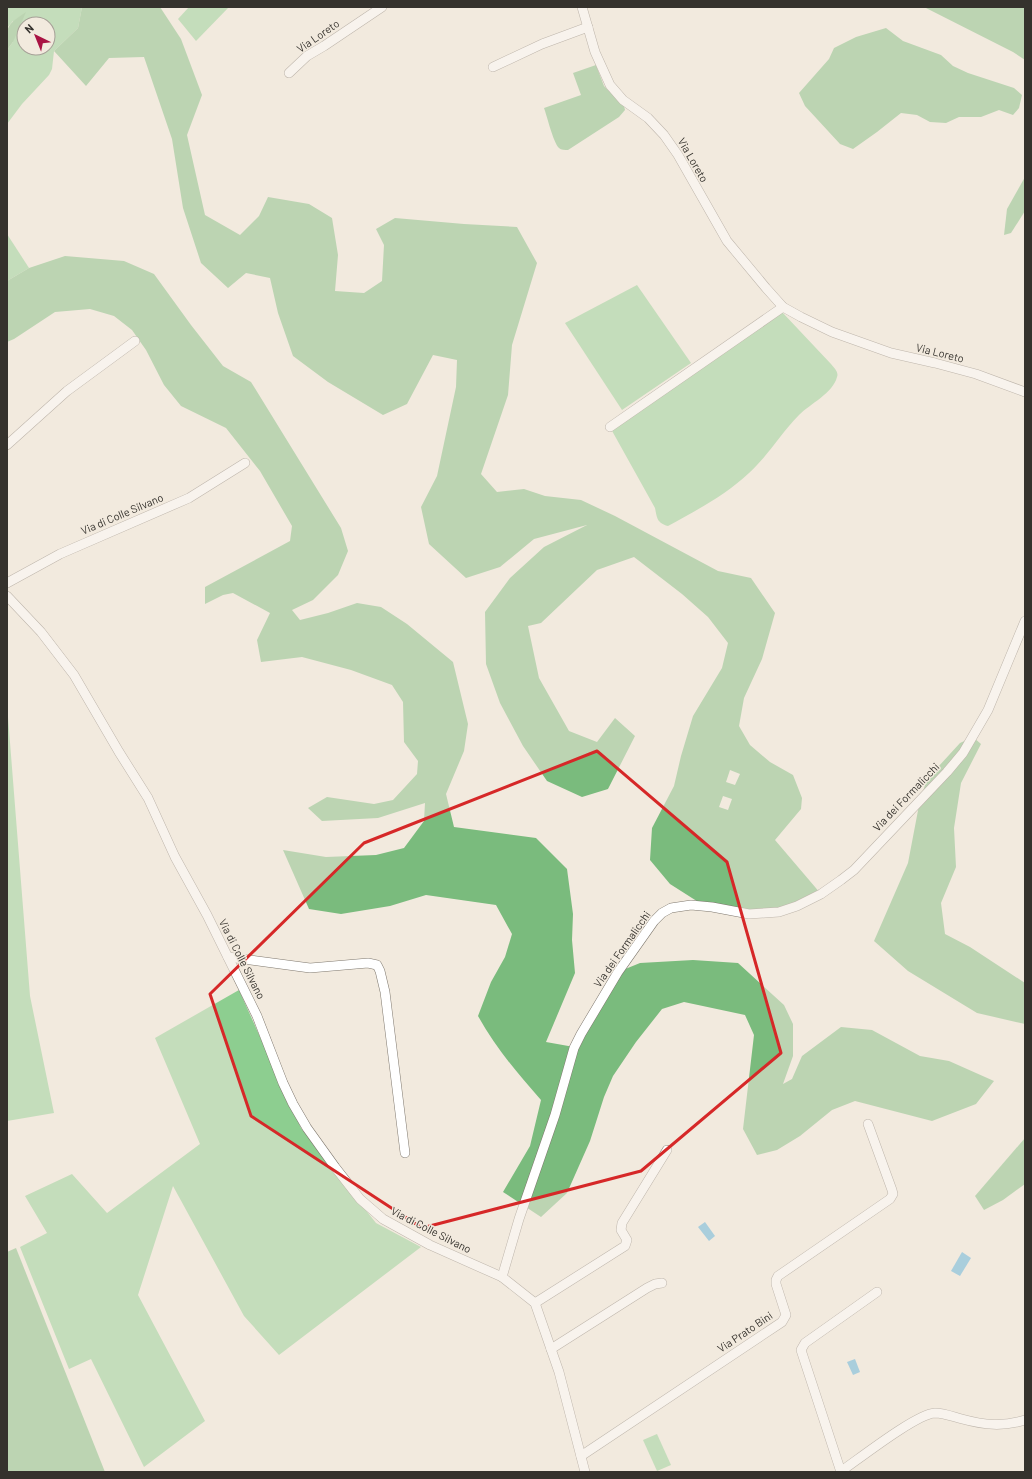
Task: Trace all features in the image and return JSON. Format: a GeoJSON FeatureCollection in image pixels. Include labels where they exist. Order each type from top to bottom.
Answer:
{"type":"FeatureCollection","features":[{"type":"Feature","properties":{"kind":"street","name":"Via Loreto"},"geometry":{"type":"LineString","coordinates":[[289,73],[307,56],[382,7]]}},
{"type":"Feature","properties":{"kind":"street","name":"Via Loreto"},"geometry":{"type":"LineString","coordinates":[[582,7],[595,52],[610,85],[623,100],[648,118],[664,135],[678,155],[727,241],[783,306],[806,320],[832,332],[891,353],[976,374],[1025,392]]}},
{"type":"Feature","properties":{"kind":"street"},"geometry":{"type":"LineString","coordinates":[[493,67],[542,44],[588,27]]}},
{"type":"Feature","properties":{"kind":"street"},"geometry":{"type":"LineString","coordinates":[[610,427],[783,306]]}},
{"type":"Feature","properties":{"kind":"street"},"geometry":{"type":"LineString","coordinates":[[7,444],[67,391],[135,341]]}},
{"type":"Feature","properties":{"kind":"street","name":"Via di Colle Silvano"},"geometry":{"type":"LineString","coordinates":[[7,583],[60,554],[189,498],[245,463]]}},
{"type":"Feature","properties":{"kind":"street","name":"Via di Colle Silvano"},"geometry":{"type":"LineString","coordinates":[[7,596],[42,632],[76,679],[151,804],[176,857],[262,1026],[281,1078],[293,1104],[316,1141],[357,1195],[377,1215],[400,1230],[430,1245],[502,1277]]}},
{"type":"Feature","properties":{"kind":"street","name":"Via dei Formalicchi"},"geometry":{"type":"LineString","coordinates":[[502,1277],[519,1219],[556,1115],[574,1048],[618,972],[652,924],[665,912],[679,906],[703,905],[749,914],[779,912],[806,902],[854,870],[947,772],[963,753],[988,710],[1025,621]]}},
{"type":"Feature","properties":{"kind":"street"},"geometry":{"type":"LineString","coordinates":[[228,957],[310,968],[368,963],[374,964],[378,967],[385,992],[405,1153]]}},
{"type":"Feature","properties":{"kind":"street","name":"Via Prato Bini"},"geometry":{"type":"LineString","coordinates":[[581,1456],[782,1322],[786,1315],[776,1284],[778,1276],[891,1197],[892,1190],[868,1124]]}},
{"type":"Feature","properties":{"kind":"street"},"geometry":{"type":"LineString","coordinates":[[535,1303],[625,1246],[627,1240],[621,1230],[622,1222],[668,1150]]}},
{"type":"Feature","properties":{"kind":"street"},"geometry":{"type":"LineString","coordinates":[[502,1277],[535,1303],[559,1372],[585,1472]]}},
{"type":"Feature","properties":{"kind":"street"},"geometry":{"type":"LineString","coordinates":[[551,1349],[647,1288],[662,1283]]}},
{"type":"Feature","properties":{"kind":"street"},"geometry":{"type":"LineString","coordinates":[[877,1292],[805,1342],[801,1350],[840,1472],[912,1422],[929,1414],[940,1413],[990,1425],[1010,1424],[1025,1420]]}},
{"type":"Feature","properties":{"kind":"highlighted area"},"geometry":{"type":"Polygon","coordinates":[[[597,751],[727,862],[781,1053],[641,1171],[422,1228],[251,1116],[210,994],[364,843],[597,751]]]}},
{"type":"Feature","properties":{"kind":"green space"},"geometry":{"type":"Polygon","coordinates":[[[7,7],[82,7],[78,28],[56,49],[56,16],[16,16],[16,56],[53,56],[52,69],[49,75],[22,104],[7,124],[7,50],[13,42],[13,21],[7,28],[7,7]]]}},
{"type":"Feature","properties":{"kind":"green space"},"geometry":{"type":"Polygon","coordinates":[[[82,7],[160,7],[181,39],[202,95],[187,135],[205,215],[240,235],[259,216],[268,197],[309,204],[332,218],[338,255],[335,291],[364,293],[382,281],[384,245],[376,229],[395,218],[517,227],[537,263],[512,345],[508,395],[481,474],[497,492],[524,489],[545,496],[581,500],[615,516],[718,571],[751,578],[775,613],[762,659],[744,698],[739,726],[750,745],[770,762],[793,775],[802,798],[801,809],[775,840],[821,894],[770,914],[703,905],[670,884],[650,860],[652,828],[674,786],[693,716],[722,668],[728,643],[708,617],[682,594],[634,557],[597,570],[541,623],[528,626],[539,678],[569,731],[597,742],[615,718],[635,736],[608,789],[582,797],[547,781],[523,746],[500,703],[486,664],[485,612],[510,578],[544,547],[587,525],[534,539],[500,567],[466,578],[429,544],[421,507],[437,476],[456,387],[457,360],[433,355],[407,404],[383,415],[328,382],[293,356],[278,313],[270,278],[246,273],[228,288],[201,263],[183,208],[172,139],[144,57],[109,58],[86,86],[56,53],[56,49],[78,28],[82,7]],[[730,770],[726,782],[735,785],[740,774],[730,770]],[[723,796],[719,807],[728,810],[732,799],[723,796]]]}},
{"type":"Feature","properties":{"kind":"green space"},"geometry":{"type":"Polygon","coordinates":[[[189,7],[229,7],[196,41],[178,19],[189,7]]]}},
{"type":"Feature","properties":{"kind":"green space"},"geometry":{"type":"Polygon","coordinates":[[[924,7],[1025,7],[1025,60],[1013,52],[924,7]]]}},
{"type":"Feature","properties":{"kind":"green space"},"geometry":{"type":"Polygon","coordinates":[[[16,19],[16,35],[7,50],[7,31],[16,19]]]}},
{"type":"Feature","properties":{"kind":"green space"},"geometry":{"type":"Polygon","coordinates":[[[886,28],[903,41],[941,55],[953,66],[968,73],[1014,88],[1022,95],[1019,108],[1013,115],[999,110],[981,117],[959,117],[946,123],[930,122],[917,115],[901,113],[853,149],[840,144],[805,106],[799,93],[829,59],[834,48],[856,37],[886,28]]]}},
{"type":"Feature","properties":{"kind":"green space"},"geometry":{"type":"Polygon","coordinates":[[[596,65],[604,86],[624,106],[625,110],[619,117],[568,150],[563,150],[557,145],[550,129],[544,108],[581,95],[573,73],[596,65]]]}},
{"type":"Feature","properties":{"kind":"green space"},"geometry":{"type":"Polygon","coordinates":[[[1025,177],[1025,211],[1011,233],[1004,235],[1007,209],[1025,177]]]}},
{"type":"Feature","properties":{"kind":"green space"},"geometry":{"type":"Polygon","coordinates":[[[7,234],[29,268],[7,281],[7,234]]]}},
{"type":"Feature","properties":{"kind":"green space"},"geometry":{"type":"Polygon","coordinates":[[[65,256],[124,261],[154,274],[223,366],[251,382],[341,528],[348,551],[338,575],[313,600],[292,610],[300,620],[328,613],[357,603],[381,607],[407,624],[453,662],[468,724],[464,751],[446,794],[454,827],[536,838],[567,869],[573,914],[572,940],[575,973],[546,1042],[574,1047],[618,972],[640,963],[693,960],[738,963],[784,1005],[793,1024],[793,1056],[783,1084],[792,1079],[802,1056],[841,1027],[872,1030],[920,1056],[949,1061],[994,1081],[976,1104],[932,1121],[855,1101],[832,1110],[800,1136],[777,1150],[757,1155],[743,1129],[754,1035],[745,1015],[684,1002],[662,1009],[636,1042],[613,1076],[604,1097],[590,1141],[567,1193],[541,1217],[503,1192],[530,1146],[541,1100],[507,1060],[478,1016],[491,982],[505,957],[512,934],[496,905],[426,895],[390,906],[341,914],[309,909],[283,850],[326,857],[376,855],[404,848],[424,821],[425,803],[378,818],[322,821],[308,808],[327,797],[374,804],[393,800],[417,774],[418,761],[404,742],[403,702],[392,685],[351,670],[302,657],[261,662],[257,640],[270,613],[233,593],[223,595],[205,604],[205,587],[290,541],[292,526],[260,471],[226,428],[181,406],[164,385],[146,350],[132,330],[114,316],[90,309],[55,312],[7,342],[7,281],[29,268],[65,256]]]}},
{"type":"Feature","properties":{"kind":"green space"},"geometry":{"type":"Polygon","coordinates":[[[637,285],[691,363],[622,410],[565,323],[637,285]]]}},
{"type":"Feature","properties":{"kind":"green space"},"geometry":{"type":"Polygon","coordinates":[[[782,312],[835,369],[837,375],[835,383],[821,398],[799,415],[756,466],[740,481],[710,502],[668,526],[660,522],[655,508],[611,429],[782,312]]]}},
{"type":"Feature","properties":{"kind":"green space"},"geometry":{"type":"Polygon","coordinates":[[[7,717],[30,996],[54,1113],[7,1121],[7,717]]]}},
{"type":"Feature","properties":{"kind":"green space"},"geometry":{"type":"Polygon","coordinates":[[[973,737],[981,744],[961,783],[954,828],[956,867],[941,903],[945,934],[970,947],[1025,983],[1025,1024],[977,1013],[908,971],[874,941],[908,863],[920,800],[927,779],[960,743],[973,737]]]}},
{"type":"Feature","properties":{"kind":"green space"},"geometry":{"type":"Polygon","coordinates":[[[239,990],[301,1128],[376,1223],[421,1247],[279,1355],[244,1316],[173,1186],[138,1295],[205,1421],[144,1467],[91,1359],[69,1369],[20,1247],[47,1233],[25,1196],[72,1174],[107,1213],[200,1144],[155,1038],[239,990]]]}},
{"type":"Feature","properties":{"kind":"green space"},"geometry":{"type":"Polygon","coordinates":[[[1025,1138],[1025,1184],[1003,1200],[984,1210],[975,1196],[1025,1138]]]}},
{"type":"Feature","properties":{"kind":"green space"},"geometry":{"type":"Polygon","coordinates":[[[16,1248],[105,1472],[7,1472],[7,1252],[16,1248]]]}},
{"type":"Feature","properties":{"kind":"green space"},"geometry":{"type":"Polygon","coordinates":[[[657,1434],[671,1465],[657,1471],[643,1440],[657,1434]]]}},
{"type":"Feature","properties":{"kind":"water"},"geometry":{"type":"Polygon","coordinates":[[[705,1222],[715,1236],[709,1241],[698,1227],[705,1222]]]}},
{"type":"Feature","properties":{"kind":"water"},"geometry":{"type":"Polygon","coordinates":[[[962,1252],[971,1258],[960,1276],[951,1271],[962,1252]]]}},
{"type":"Feature","properties":{"kind":"water"},"geometry":{"type":"Polygon","coordinates":[[[855,1359],[860,1372],[853,1375],[847,1362],[855,1359]]]}}]}
